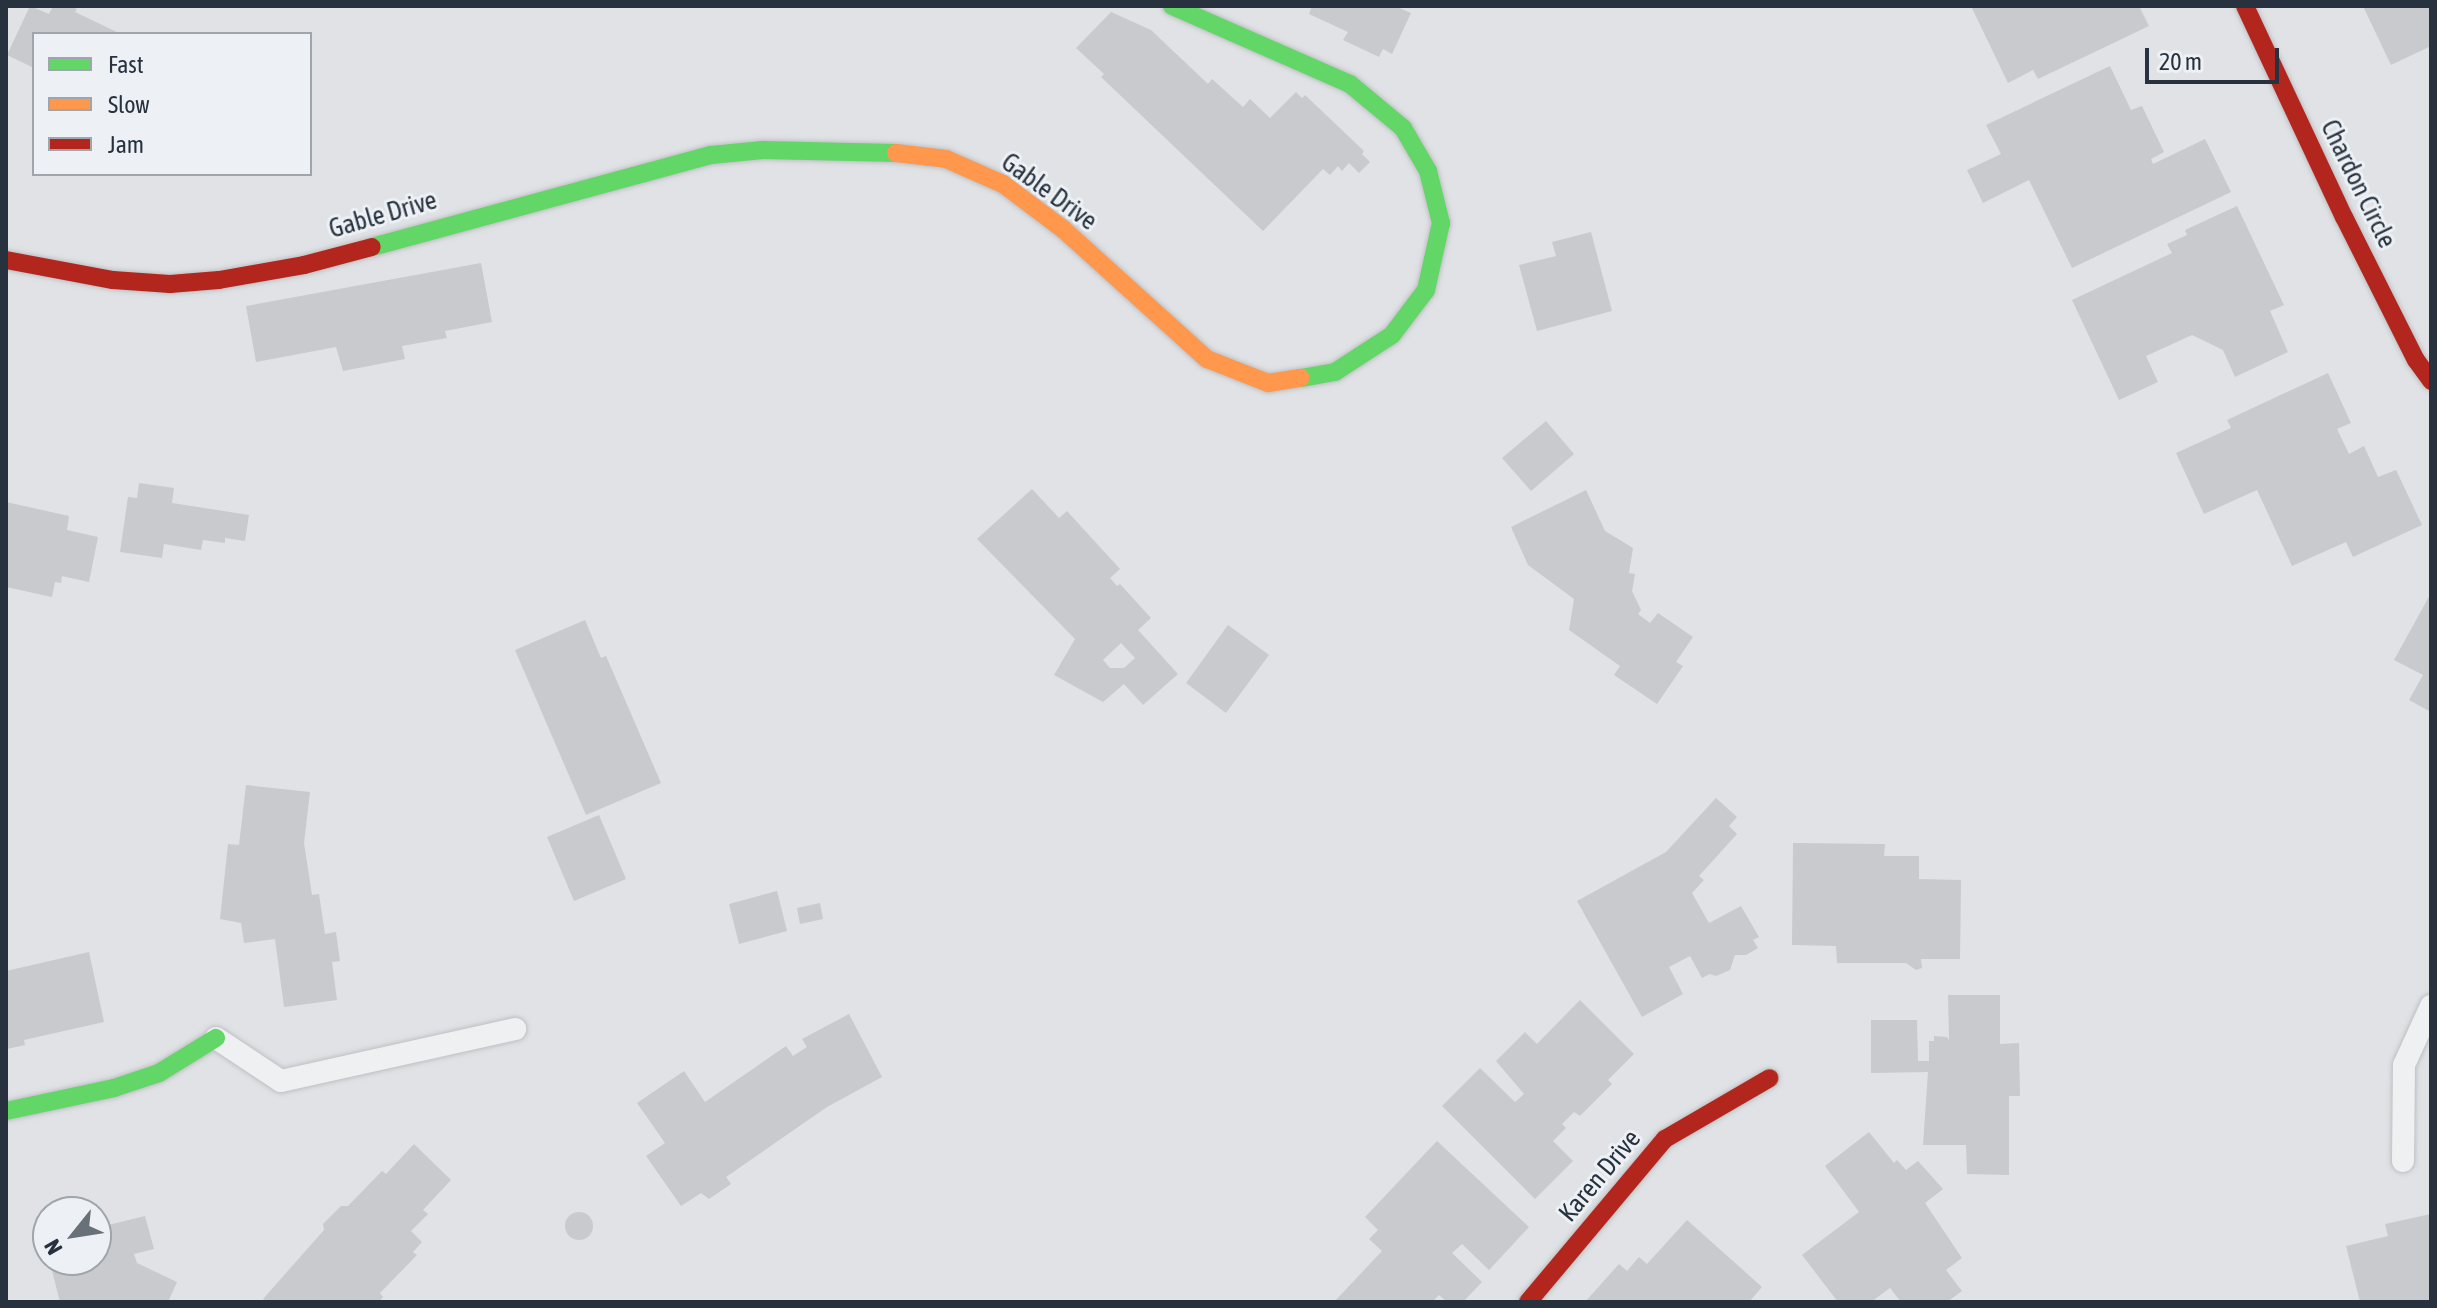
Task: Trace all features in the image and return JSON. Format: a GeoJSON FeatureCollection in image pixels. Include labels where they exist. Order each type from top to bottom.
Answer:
{"type":"FeatureCollection","features":[{"type":"Feature","properties":{"kind":"street","name":"Gable Drive"},"geometry":{"type":"LineString","coordinates":[[6,260],[113,280],[170,284],[219,280],[304,265],[711,155],[763,150],[876,151],[946,159],[1003,184],[1063,229],[1207,359],[1268,383],[1335,372],[1392,335],[1426,290],[1441,223],[1428,171],[1403,128],[1350,84],[1172,6]]}},
{"type":"Feature","properties":{"kind":"street","name":"Chardon Circle"},"geometry":{"type":"LineString","coordinates":[[2245,6],[2351,231],[2416,360],[2431,381]]}},
{"type":"Feature","properties":{"kind":"street"},"geometry":{"type":"LineString","coordinates":[[6,1111],[114,1088],[159,1073],[216,1038]]}},
{"type":"Feature","properties":{"kind":"street","name":"Karen Drive"},"geometry":{"type":"LineString","coordinates":[[1528,1302],[1665,1139],[1770,1078]]}},
{"type":"Feature","properties":{"kind":"lane"},"geometry":{"type":"LineString","coordinates":[[2403,1161],[2404,1065],[2431,1006]]}},
{"type":"Feature","properties":{"kind":"lane"},"geometry":{"type":"LineString","coordinates":[[216,1038],[281,1081],[515,1029]]}},
{"type":"Feature","properties":{"kind":"building"},"geometry":{"type":"Polygon","coordinates":[[[30,6],[49,14],[53,6],[70,6],[77,9],[75,12],[117,32],[32,32],[32,67],[7,55],[30,6]]]}},
{"type":"Feature","properties":{"kind":"building"},"geometry":{"type":"Polygon","coordinates":[[[1312,6],[1395,6],[1411,13],[1392,54],[1383,49],[1379,57],[1343,40],[1348,32],[1309,14],[1312,6]]]}},
{"type":"Feature","properties":{"kind":"building"},"geometry":{"type":"Polygon","coordinates":[[[1971,6],[2139,6],[2149,26],[2038,79],[2033,70],[2008,83],[1971,6]]]}},
{"type":"Feature","properties":{"kind":"building"},"geometry":{"type":"Polygon","coordinates":[[[2363,6],[2431,6],[2431,46],[2391,65],[2363,6]]]}},
{"type":"Feature","properties":{"kind":"building"},"geometry":{"type":"Polygon","coordinates":[[[1111,12],[1151,30],[1208,84],[1212,79],[1243,107],[1250,99],[1270,118],[1296,92],[1302,98],[1305,95],[1364,151],[1362,154],[1370,162],[1359,173],[1349,163],[1342,171],[1338,166],[1330,175],[1323,169],[1263,231],[1101,77],[1104,74],[1076,48],[1111,12]]]}},
{"type":"Feature","properties":{"kind":"building"},"geometry":{"type":"Polygon","coordinates":[[[2110,66],[2131,110],[2142,106],[2164,152],[2151,159],[2153,164],[2205,139],[2231,192],[2072,268],[2029,180],[1983,203],[1967,170],[2001,154],[1986,125],[2110,66]]]}},
{"type":"Feature","properties":{"kind":"building"},"geometry":{"type":"Polygon","coordinates":[[[2237,206],[2284,305],[2270,311],[2288,352],[2235,377],[2223,350],[2192,335],[2146,356],[2158,382],[2119,400],[2072,300],[2172,253],[2167,244],[2187,235],[2185,230],[2237,206]]]}},
{"type":"Feature","properties":{"kind":"building"},"geometry":{"type":"Polygon","coordinates":[[[1591,232],[1612,311],[1537,331],[1519,265],[1556,256],[1552,242],[1591,232]]]}},
{"type":"Feature","properties":{"kind":"building"},"geometry":{"type":"Polygon","coordinates":[[[481,263],[492,322],[445,331],[447,338],[402,346],[405,359],[343,371],[336,347],[256,362],[246,306],[481,263]]]}},
{"type":"Feature","properties":{"kind":"building"},"geometry":{"type":"Polygon","coordinates":[[[2328,373],[2351,423],[2337,429],[2349,454],[2364,446],[2378,477],[2396,470],[2422,525],[2353,557],[2346,542],[2292,566],[2257,490],[2204,514],[2176,453],[2231,428],[2227,420],[2328,373]]]}},
{"type":"Feature","properties":{"kind":"building"},"geometry":{"type":"Polygon","coordinates":[[[1546,421],[1574,454],[1531,491],[1502,458],[1546,421]]]}},
{"type":"Feature","properties":{"kind":"building"},"geometry":{"type":"Polygon","coordinates":[[[139,483],[174,488],[172,503],[249,515],[245,541],[225,538],[225,543],[203,540],[201,550],[164,544],[162,558],[120,552],[128,497],[137,498],[139,483]]]}},
{"type":"Feature","properties":{"kind":"building"},"geometry":{"type":"Polygon","coordinates":[[[1032,489],[1059,518],[1067,511],[1120,569],[1110,578],[1117,586],[1120,584],[1151,618],[1138,630],[1178,674],[1143,705],[1124,684],[1103,702],[1054,675],[1075,639],[977,539],[1032,489]],[[1121,643],[1103,660],[1110,668],[1124,668],[1135,658],[1121,643]]]}},
{"type":"Feature","properties":{"kind":"building"},"geometry":{"type":"Polygon","coordinates":[[[1586,490],[1605,531],[1633,548],[1629,573],[1635,574],[1632,591],[1641,610],[1638,614],[1650,623],[1658,613],[1693,637],[1676,662],[1683,666],[1657,704],[1614,675],[1620,666],[1569,630],[1574,599],[1528,565],[1511,527],[1586,490]]]}},
{"type":"Feature","properties":{"kind":"building"},"geometry":{"type":"Polygon","coordinates":[[[6,502],[69,516],[67,530],[98,537],[89,582],[62,576],[61,583],[55,582],[52,597],[6,587],[6,502]]]}},
{"type":"Feature","properties":{"kind":"building"},"geometry":{"type":"Polygon","coordinates":[[[2431,593],[2431,712],[2409,700],[2423,675],[2394,660],[2431,593]]]}},
{"type":"Feature","properties":{"kind":"building"},"geometry":{"type":"Polygon","coordinates":[[[585,620],[601,658],[606,656],[661,783],[586,815],[515,650],[585,620]]]}},
{"type":"Feature","properties":{"kind":"building"},"geometry":{"type":"Polygon","coordinates":[[[1228,625],[1269,655],[1226,713],[1186,683],[1228,625]]]}},
{"type":"Feature","properties":{"kind":"building"},"geometry":{"type":"Polygon","coordinates":[[[246,785],[310,792],[304,843],[312,895],[319,894],[325,934],[336,932],[340,961],[332,962],[337,1000],[284,1007],[275,939],[244,943],[241,923],[220,919],[228,844],[239,845],[246,785]]]}},
{"type":"Feature","properties":{"kind":"building"},"geometry":{"type":"Polygon","coordinates":[[[1716,798],[1737,817],[1729,826],[1737,834],[1699,876],[1704,880],[1692,893],[1709,923],[1741,906],[1759,937],[1753,940],[1758,948],[1746,955],[1735,955],[1730,970],[1716,976],[1710,974],[1702,978],[1690,956],[1669,967],[1683,994],[1642,1017],[1577,901],[1666,852],[1716,798]]]}},
{"type":"Feature","properties":{"kind":"building"},"geometry":{"type":"Polygon","coordinates":[[[599,815],[626,879],[574,901],[547,837],[599,815]]]}},
{"type":"Feature","properties":{"kind":"building"},"geometry":{"type":"Polygon","coordinates":[[[1793,843],[1885,844],[1884,856],[1919,856],[1919,879],[1961,880],[1960,959],[1921,959],[1922,968],[1916,970],[1906,963],[1837,963],[1836,946],[1792,945],[1793,843]]]}},
{"type":"Feature","properties":{"kind":"building"},"geometry":{"type":"Polygon","coordinates":[[[777,891],[787,931],[739,944],[729,904],[777,891]]]}},
{"type":"Feature","properties":{"kind":"building"},"geometry":{"type":"Polygon","coordinates":[[[820,903],[823,919],[800,924],[797,908],[820,903]]]}},
{"type":"Feature","properties":{"kind":"building"},"geometry":{"type":"Polygon","coordinates":[[[89,952],[104,1022],[24,1040],[25,1045],[7,1049],[6,971],[89,952]]]}},
{"type":"Feature","properties":{"kind":"building"},"geometry":{"type":"Polygon","coordinates":[[[1948,995],[2000,995],[2000,1044],[2019,1043],[2020,1096],[2009,1096],[2009,1175],[1967,1174],[1966,1145],[1923,1145],[1928,1072],[1871,1073],[1871,1020],[1917,1020],[1918,1061],[1929,1061],[1929,1041],[1934,1041],[1934,1036],[1949,1040],[1948,995]]]}},
{"type":"Feature","properties":{"kind":"building"},"geometry":{"type":"Polygon","coordinates":[[[1580,1000],[1634,1054],[1608,1080],[1612,1084],[1580,1116],[1574,1112],[1562,1124],[1566,1128],[1553,1141],[1573,1161],[1535,1199],[1442,1106],[1480,1068],[1515,1102],[1524,1094],[1496,1061],[1525,1032],[1537,1044],[1580,1000]]]}},
{"type":"Feature","properties":{"kind":"building"},"geometry":{"type":"Polygon","coordinates":[[[849,1014],[882,1077],[827,1107],[726,1177],[731,1184],[709,1199],[701,1193],[681,1206],[646,1156],[665,1143],[637,1103],[684,1071],[705,1102],[786,1046],[793,1056],[807,1047],[802,1039],[849,1014]]]}},
{"type":"Feature","properties":{"kind":"building"},"geometry":{"type":"Polygon","coordinates":[[[1869,1132],[1894,1163],[1897,1160],[1906,1170],[1918,1161],[1943,1189],[1925,1203],[1962,1258],[1946,1270],[1962,1291],[1947,1302],[1901,1302],[1890,1288],[1871,1302],[1838,1302],[1802,1255],[1859,1212],[1825,1166],[1869,1132]]]}},
{"type":"Feature","properties":{"kind":"building"},"geometry":{"type":"Polygon","coordinates":[[[1437,1141],[1529,1227],[1489,1270],[1462,1244],[1452,1253],[1482,1282],[1463,1302],[1447,1302],[1439,1295],[1432,1302],[1334,1302],[1382,1251],[1369,1239],[1378,1230],[1365,1217],[1437,1141]]]}},
{"type":"Feature","properties":{"kind":"building"},"geometry":{"type":"Polygon","coordinates":[[[414,1144],[451,1180],[423,1210],[428,1214],[411,1231],[422,1242],[413,1252],[417,1255],[380,1293],[383,1297],[379,1302],[266,1302],[263,1299],[324,1230],[323,1224],[341,1206],[348,1206],[382,1171],[386,1174],[414,1144]]]}},
{"type":"Feature","properties":{"kind":"building"},"geometry":{"type":"Polygon","coordinates":[[[579,1212],[589,1216],[593,1226],[589,1236],[579,1240],[569,1236],[565,1226],[569,1216],[579,1212]]]}},
{"type":"Feature","properties":{"kind":"building"},"geometry":{"type":"Polygon","coordinates":[[[2431,1214],[2431,1302],[2360,1302],[2346,1246],[2388,1236],[2385,1224],[2431,1214]]]}},
{"type":"Feature","properties":{"kind":"building"},"geometry":{"type":"Polygon","coordinates":[[[145,1216],[154,1249],[134,1254],[137,1263],[177,1282],[168,1302],[60,1302],[53,1276],[112,1276],[112,1224],[145,1216]]]}},
{"type":"Feature","properties":{"kind":"building"},"geometry":{"type":"Polygon","coordinates":[[[1687,1220],[1762,1287],[1749,1302],[1585,1302],[1619,1264],[1627,1271],[1639,1257],[1647,1264],[1687,1220]]]}},
{"type":"Feature","properties":{"kind":"traffic: fast"},"geometry":{"type":"LineString","coordinates":[[1172,6],[1350,84],[1403,128],[1428,171],[1441,223],[1426,290],[1392,335],[1335,372],[1301,378]]}},
{"type":"Feature","properties":{"kind":"traffic: fast"},"geometry":{"type":"LineString","coordinates":[[372,247],[711,155],[763,150],[896,153]]}},
{"type":"Feature","properties":{"kind":"traffic: fast"},"geometry":{"type":"LineString","coordinates":[[6,1111],[114,1088],[159,1073],[216,1038]]}},
{"type":"Feature","properties":{"kind":"traffic: slow"},"geometry":{"type":"LineString","coordinates":[[896,153],[946,159],[1003,184],[1063,229],[1207,359],[1268,383],[1301,378]]}},
{"type":"Feature","properties":{"kind":"traffic: jam"},"geometry":{"type":"LineString","coordinates":[[2245,6],[2344,217],[2416,360],[2431,381]]}},
{"type":"Feature","properties":{"kind":"traffic: jam"},"geometry":{"type":"LineString","coordinates":[[6,260],[113,280],[170,284],[219,280],[304,265],[372,247]]}},
{"type":"Feature","properties":{"kind":"traffic: jam"},"geometry":{"type":"LineString","coordinates":[[1528,1302],[1665,1139],[1770,1078]]}}]}
